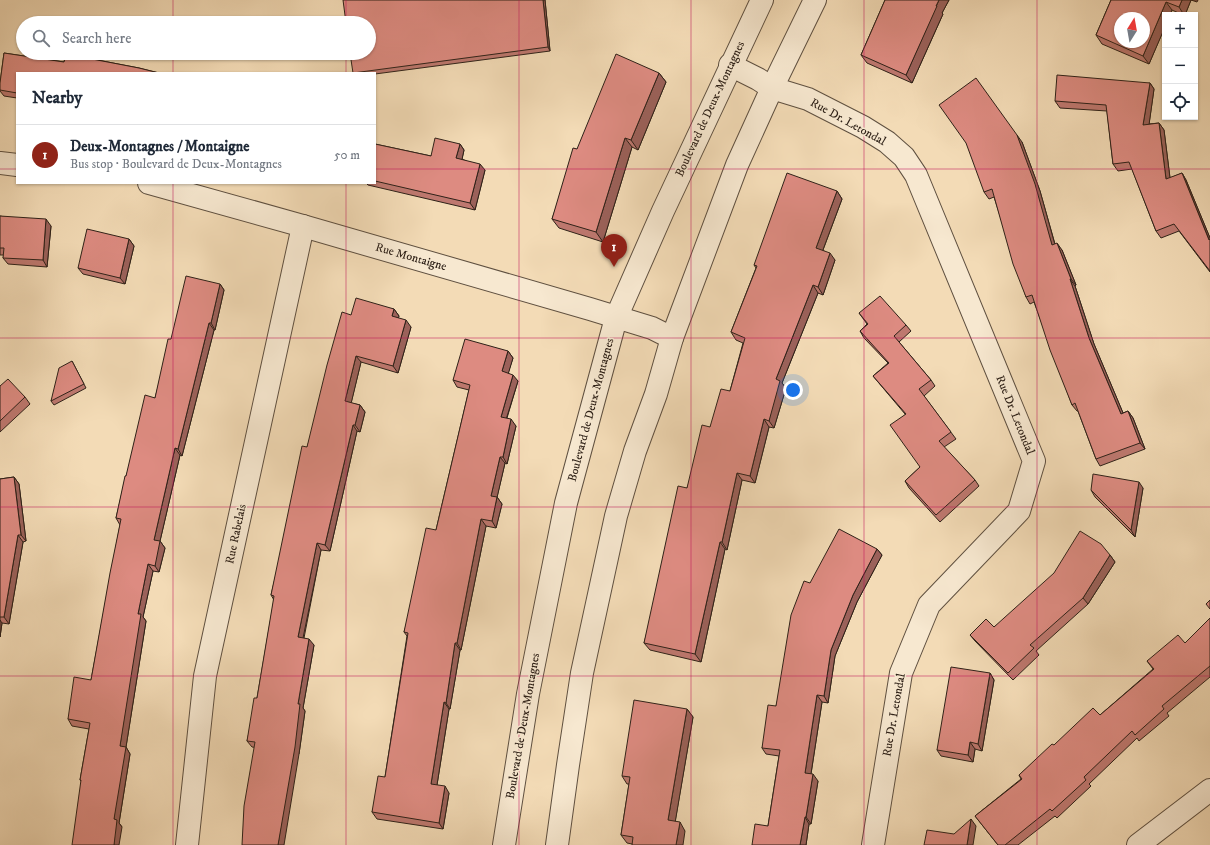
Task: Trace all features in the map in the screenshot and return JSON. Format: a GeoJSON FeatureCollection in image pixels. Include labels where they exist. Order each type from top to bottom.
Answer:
{"type":"FeatureCollection","features":[{"type":"Feature","properties":{"kind":"street","name":"Boulevard de Deux-Montagnes"},"geometry":{"type":"LineString","coordinates":[[504,845],[528,694],[566,503],[616,318],[730,64],[762,0]]}},
{"type":"Feature","properties":{"kind":"street"},"geometry":{"type":"LineString","coordinates":[[557,845],[582,673],[616,516],[635,451],[656,394],[672,338],[737,165],[772,88],[815,0]]}},
{"type":"Feature","properties":{"kind":"street","name":"Rue Dr. Letondal"},"geometry":{"type":"LineString","coordinates":[[730,64],[772,88],[808,99],[863,127],[887,142],[904,157],[916,175],[1034,461],[1019,511],[929,605],[923,619],[901,672],[873,845]]}},
{"type":"Feature","properties":{"kind":"street"},"geometry":{"type":"LineString","coordinates":[[0,163],[16,165]]}},
{"type":"Feature","properties":{"kind":"street","name":"Rue Montaigne"},"geometry":{"type":"LineString","coordinates":[[153,184],[590,309],[652,328],[672,338]]}},
{"type":"Feature","properties":{"kind":"street","name":"Rue Rabelais"},"geometry":{"type":"LineString","coordinates":[[187,845],[205,676],[303,226]]}},
{"type":"Feature","properties":{"kind":"street"},"geometry":{"type":"LineString","coordinates":[[1138,845],[1210,790]]}},
{"type":"Feature","properties":{"kind":"building"},"geometry":{"type":"Polygon","coordinates":[[[343,0],[543,0],[548,47],[353,72],[351,60],[376,60],[376,16],[345,16],[343,0]]]}},
{"type":"Feature","properties":{"kind":"building"},"geometry":{"type":"Polygon","coordinates":[[[885,0],[939,0],[906,75],[861,55],[885,0]]]}},
{"type":"Feature","properties":{"kind":"building"},"geometry":{"type":"Polygon","coordinates":[[[1111,0],[1182,0],[1179,7],[1166,2],[1150,40],[1150,12],[1114,12],[1114,43],[1096,35],[1111,0]]]}},
{"type":"Feature","properties":{"kind":"building"},"geometry":{"type":"Polygon","coordinates":[[[1125,48],[1146,48],[1143,56],[1125,48]]]}},
{"type":"Feature","properties":{"kind":"building"},"geometry":{"type":"Polygon","coordinates":[[[4,53],[16,55],[16,60],[51,60],[64,62],[64,60],[97,60],[155,72],[16,72],[16,93],[0,90],[4,53]]]}},
{"type":"Feature","properties":{"kind":"building"},"geometry":{"type":"Polygon","coordinates":[[[616,54],[659,73],[631,140],[625,138],[596,232],[552,219],[573,148],[577,149],[616,54]]]}},
{"type":"Feature","properties":{"kind":"building"},"geometry":{"type":"Polygon","coordinates":[[[1057,75],[1150,83],[1143,125],[1159,123],[1166,179],[1182,173],[1209,240],[1210,239],[1210,271],[1174,224],[1156,231],[1129,162],[1113,164],[1106,105],[1055,101],[1057,75]]]}},
{"type":"Feature","properties":{"kind":"building"},"geometry":{"type":"Polygon","coordinates":[[[976,78],[1017,135],[1035,184],[1052,245],[1057,243],[1071,279],[1089,338],[1121,414],[1128,411],[1140,443],[1096,459],[1075,403],[1072,405],[1050,350],[1032,295],[1026,297],[1013,264],[992,189],[984,192],[966,143],[939,105],[976,78]]]}},
{"type":"Feature","properties":{"kind":"building"},"geometry":{"type":"Polygon","coordinates":[[[435,138],[460,144],[456,158],[480,164],[470,203],[376,181],[376,144],[431,156],[435,138]]]}},
{"type":"Feature","properties":{"kind":"building"},"geometry":{"type":"Polygon","coordinates":[[[787,173],[837,191],[816,248],[830,253],[818,287],[813,285],[776,379],[780,381],[769,421],[764,419],[750,476],[737,473],[695,654],[644,643],[678,486],[687,488],[702,425],[710,427],[721,389],[730,391],[745,338],[731,332],[757,266],[754,265],[787,173]]]}},
{"type":"Feature","properties":{"kind":"building"},"geometry":{"type":"Polygon","coordinates":[[[0,216],[46,219],[43,260],[3,258],[4,248],[0,248],[0,216]]]}},
{"type":"Feature","properties":{"kind":"building"},"geometry":{"type":"Polygon","coordinates":[[[87,229],[129,239],[120,278],[78,268],[87,229]]]}},
{"type":"Feature","properties":{"kind":"building"},"geometry":{"type":"Polygon","coordinates":[[[186,276],[220,284],[178,449],[175,448],[154,540],[160,541],[155,566],[148,564],[138,614],[141,614],[120,746],[126,747],[114,819],[117,820],[114,845],[72,845],[80,780],[90,723],[68,719],[74,677],[91,680],[121,519],[116,518],[125,476],[145,395],[155,398],[168,339],[171,339],[186,276]]]}},
{"type":"Feature","properties":{"kind":"building"},"geometry":{"type":"Polygon","coordinates":[[[880,296],[906,325],[894,336],[931,380],[919,389],[951,432],[939,441],[975,480],[936,515],[905,481],[920,467],[890,425],[906,414],[873,376],[889,363],[860,331],[868,324],[859,313],[880,296]]]}},
{"type":"Feature","properties":{"kind":"building"},"geometry":{"type":"Polygon","coordinates":[[[356,298],[394,309],[392,316],[406,320],[393,366],[356,356],[345,401],[360,405],[355,425],[353,425],[325,545],[317,543],[298,637],[309,639],[298,704],[300,704],[295,747],[278,845],[242,845],[244,806],[255,742],[247,741],[254,698],[257,698],[274,596],[271,595],[302,446],[307,447],[327,365],[342,312],[351,315],[356,298]]]}},
{"type":"Feature","properties":{"kind":"building"},"geometry":{"type":"Polygon","coordinates":[[[465,339],[508,351],[502,371],[513,375],[501,417],[511,419],[503,457],[500,457],[491,496],[497,497],[492,521],[481,519],[457,643],[455,643],[446,703],[444,702],[431,784],[445,786],[439,823],[372,812],[378,776],[385,777],[408,633],[404,632],[426,528],[436,530],[470,385],[453,380],[465,339]]]}},
{"type":"Feature","properties":{"kind":"building"},"geometry":{"type":"Polygon","coordinates":[[[72,361],[84,384],[51,401],[59,368],[72,361]]]}},
{"type":"Feature","properties":{"kind":"building"},"geometry":{"type":"Polygon","coordinates":[[[8,379],[25,397],[0,421],[0,386],[8,379]]]}},
{"type":"Feature","properties":{"kind":"building"},"geometry":{"type":"Polygon","coordinates":[[[1093,474],[1139,482],[1131,530],[1091,490],[1093,474]]]}},
{"type":"Feature","properties":{"kind":"building"},"geometry":{"type":"Polygon","coordinates":[[[14,477],[21,535],[18,535],[4,617],[0,617],[0,479],[14,477]]]}},
{"type":"Feature","properties":{"kind":"building"},"geometry":{"type":"Polygon","coordinates":[[[839,529],[877,549],[853,595],[831,650],[824,696],[817,695],[805,773],[813,774],[800,845],[752,845],[755,824],[768,826],[780,750],[762,748],[768,705],[776,706],[791,615],[804,581],[810,583],[839,529]]]}},
{"type":"Feature","properties":{"kind":"building"},"geometry":{"type":"Polygon","coordinates":[[[1080,531],[1101,544],[1110,555],[1083,598],[1030,645],[1034,648],[1008,673],[970,635],[986,619],[994,627],[1054,573],[1080,531]]]}},
{"type":"Feature","properties":{"kind":"building"},"geometry":{"type":"Polygon","coordinates":[[[1210,600],[1210,609],[1206,604],[1210,600]]]}},
{"type":"Feature","properties":{"kind":"building"},"geometry":{"type":"Polygon","coordinates":[[[1210,618],[1210,666],[1162,706],[1164,709],[1135,735],[1132,731],[1084,777],[1086,780],[1052,811],[1050,809],[1005,845],[998,845],[975,816],[1022,779],[1019,775],[1052,744],[1054,745],[1093,708],[1100,715],[1154,669],[1147,661],[1178,635],[1185,643],[1210,618]]]}},
{"type":"Feature","properties":{"kind":"building"},"geometry":{"type":"Polygon","coordinates":[[[951,667],[990,673],[978,744],[970,742],[968,755],[937,750],[951,667]]]}},
{"type":"Feature","properties":{"kind":"building"},"geometry":{"type":"Polygon","coordinates":[[[634,700],[687,709],[668,820],[680,822],[676,845],[632,845],[633,837],[621,835],[630,777],[622,776],[634,700]]]}},
{"type":"Feature","properties":{"kind":"building"},"geometry":{"type":"Polygon","coordinates":[[[971,819],[967,845],[924,845],[927,830],[954,834],[971,819]]]}},
{"type":"Feature","properties":{"kind":"place","name":"Deux-Montagnes / Montaigne"},"geometry":{"type":"Point","coordinates":[614,267]}}]}
